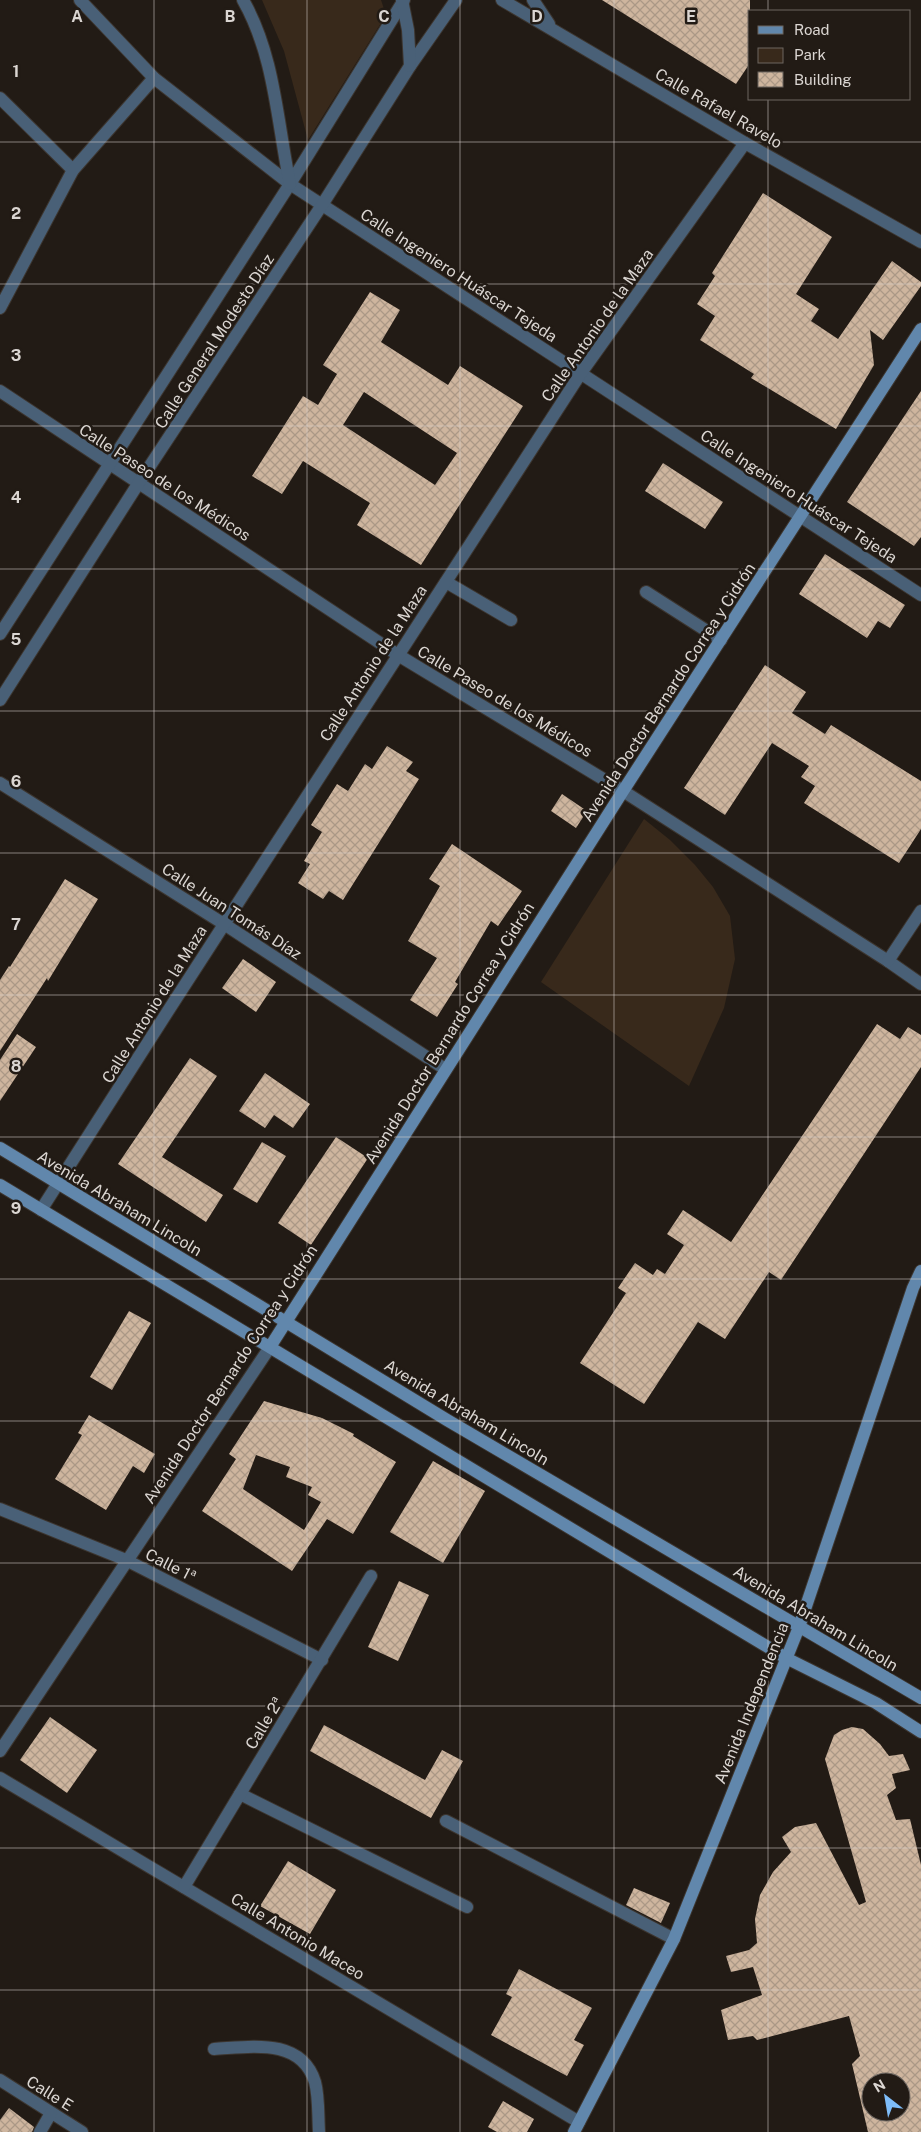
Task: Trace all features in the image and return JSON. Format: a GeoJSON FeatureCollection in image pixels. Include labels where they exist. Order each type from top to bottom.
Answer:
{"type":"FeatureCollection","features":[{"type":"Feature","properties":{"kind":"main road","name":"Avenida Doctor Bernardo Correa y Cidrón"},"geometry":{"type":"LineString","coordinates":[[270,1347],[623,790],[921,329]]}},
{"type":"Feature","properties":{"kind":"main road","name":"Avenida Abraham Lincoln"},"geometry":{"type":"LineString","coordinates":[[0,1148],[286,1323],[921,1698]]}},
{"type":"Feature","properties":{"kind":"main road"},"geometry":{"type":"LineString","coordinates":[[0,1185],[786,1658],[876,1703],[921,1732]]}},
{"type":"Feature","properties":{"kind":"main road","name":"Avenida Independencia"},"geometry":{"type":"LineString","coordinates":[[577,2127],[674,1939],[798,1627],[913,1288],[921,1271]]}},
{"type":"Feature","properties":{"kind":"street","name":"Calle Ingeniero Huáscar Tejeda"},"geometry":{"type":"LineString","coordinates":[[80,0],[154,78],[290,184],[921,594]]}},
{"type":"Feature","properties":{"kind":"street"},"geometry":{"type":"LineString","coordinates":[[243,0],[258,29],[267,55],[274,85],[290,184]]}},
{"type":"Feature","properties":{"kind":"street","name":"Calle General Modesto Díaz"},"geometry":{"type":"LineString","coordinates":[[0,700],[138,484],[322,206],[410,66],[456,0]]}},
{"type":"Feature","properties":{"kind":"street","name":"Calle Rafael Ravelo"},"geometry":{"type":"LineString","coordinates":[[502,0],[745,143],[921,242]]}},
{"type":"Feature","properties":{"kind":"street"},"geometry":{"type":"LineString","coordinates":[[533,0],[552,28]]}},
{"type":"Feature","properties":{"kind":"street"},"geometry":{"type":"LineString","coordinates":[[403,1],[408,30],[410,66]]}},
{"type":"Feature","properties":{"kind":"street","name":"Calle General Modesto Díaz"},"geometry":{"type":"LineString","coordinates":[[0,634],[290,184],[403,1]]}},
{"type":"Feature","properties":{"kind":"street"},"geometry":{"type":"LineString","coordinates":[[0,308],[73,170],[154,78]]}},
{"type":"Feature","properties":{"kind":"street"},"geometry":{"type":"LineString","coordinates":[[0,98],[73,170]]}},
{"type":"Feature","properties":{"kind":"street","name":"Calle Antonio de la Maza"},"geometry":{"type":"LineString","coordinates":[[42,1210],[224,924],[581,373],[745,143]]}},
{"type":"Feature","properties":{"kind":"street","name":"Calle Paseo de los Médicos"},"geometry":{"type":"LineString","coordinates":[[0,391],[398,655],[623,790],[921,984]]}},
{"type":"Feature","properties":{"kind":"street"},"geometry":{"type":"LineString","coordinates":[[446,582],[512,620]]}},
{"type":"Feature","properties":{"kind":"street"},"geometry":{"type":"LineString","coordinates":[[646,592],[720,640]]}},
{"type":"Feature","properties":{"kind":"street","name":"Calle Juan Tomás Díaz"},"geometry":{"type":"LineString","coordinates":[[0,783],[224,924],[445,1069]]}},
{"type":"Feature","properties":{"kind":"street"},"geometry":{"type":"LineString","coordinates":[[888,961],[921,911]]}},
{"type":"Feature","properties":{"kind":"street","name":"Avenida Doctor Bernardo Correa y Cidrón"},"geometry":{"type":"LineString","coordinates":[[0,1752],[126,1560],[270,1347]]}},
{"type":"Feature","properties":{"kind":"street","name":"Calle 1ª"},"geometry":{"type":"LineString","coordinates":[[0,1509],[126,1560],[322,1660]]}},
{"type":"Feature","properties":{"kind":"street","name":"Calle 2ª"},"geometry":{"type":"LineString","coordinates":[[184,1887],[371,1576]]}},
{"type":"Feature","properties":{"kind":"street","name":"Calle Antonio Maceo"},"geometry":{"type":"LineString","coordinates":[[0,1778],[184,1887],[577,2127]]}},
{"type":"Feature","properties":{"kind":"street"},"geometry":{"type":"LineString","coordinates":[[240,1794],[467,1907]]}},
{"type":"Feature","properties":{"kind":"street"},"geometry":{"type":"LineString","coordinates":[[446,1821],[674,1939]]}},
{"type":"Feature","properties":{"kind":"street"},"geometry":{"type":"LineString","coordinates":[[214,2048],[270,2046],[286,2050],[297,2057],[307,2067],[315,2082],[320,2132]]}},
{"type":"Feature","properties":{"kind":"street","name":"Calle E"},"geometry":{"type":"LineString","coordinates":[[0,2080],[82,2132]]}},
{"type":"Feature","properties":{"kind":"street"},"geometry":{"type":"LineString","coordinates":[[40,2132],[51,2113]]}},
{"type":"Feature","properties":{"kind":"green space"},"geometry":{"type":"Polygon","coordinates":[[[262,0],[381,0],[386,15],[308,140],[284,51],[262,0]]]}},
{"type":"Feature","properties":{"kind":"green space"},"geometry":{"type":"Polygon","coordinates":[[[644,819],[670,840],[695,865],[713,887],[730,916],[735,959],[724,1008],[689,1086],[541,982],[644,819]]]}},
{"type":"Feature","properties":{"kind":"building"},"geometry":{"type":"Polygon","coordinates":[[[602,0],[750,0],[750,10],[748,10],[748,66],[736,84],[602,0]]]}},
{"type":"Feature","properties":{"kind":"building"},"geometry":{"type":"Polygon","coordinates":[[[763,193],[832,237],[796,294],[819,309],[811,321],[838,339],[892,261],[921,282],[921,286],[883,340],[870,330],[874,365],[836,429],[751,378],[754,374],[700,340],[715,316],[697,304],[715,276],[712,273],[763,193]]]}},
{"type":"Feature","properties":{"kind":"building"},"geometry":{"type":"Polygon","coordinates":[[[370,292],[400,310],[381,342],[448,385],[460,366],[523,406],[421,565],[357,525],[370,503],[303,461],[282,494],[252,476],[303,396],[318,405],[337,374],[323,365],[370,292]],[[364,392],[343,425],[435,485],[457,453],[364,392]]]}},
{"type":"Feature","properties":{"kind":"building"},"geometry":{"type":"Polygon","coordinates":[[[921,391],[921,537],[914,546],[847,502],[921,391]]]}},
{"type":"Feature","properties":{"kind":"building"},"geometry":{"type":"Polygon","coordinates":[[[663,463],[723,502],[705,529],[645,491],[663,463]]]}},
{"type":"Feature","properties":{"kind":"building"},"geometry":{"type":"Polygon","coordinates":[[[825,554],[905,605],[890,628],[878,621],[867,638],[799,594],[825,554]]]}},
{"type":"Feature","properties":{"kind":"building"},"geometry":{"type":"Polygon","coordinates":[[[765,665],[806,692],[792,713],[825,734],[831,725],[921,781],[921,829],[899,863],[804,803],[815,786],[801,777],[809,766],[772,743],[725,815],[684,788],[765,665]]]}},
{"type":"Feature","properties":{"kind":"building"},"geometry":{"type":"Polygon","coordinates":[[[387,746],[413,762],[406,771],[419,779],[343,900],[329,891],[323,899],[298,883],[310,864],[304,861],[322,832],[311,825],[337,784],[348,791],[365,764],[372,769],[387,746]]]}},
{"type":"Feature","properties":{"kind":"building"},"geometry":{"type":"Polygon","coordinates":[[[562,794],[587,811],[576,828],[551,811],[562,794]]]}},
{"type":"Feature","properties":{"kind":"building"},"geometry":{"type":"Polygon","coordinates":[[[452,844],[522,891],[498,926],[491,921],[455,982],[458,984],[437,1017],[410,1000],[437,958],[408,941],[440,886],[429,879],[452,844]]]}},
{"type":"Feature","properties":{"kind":"building"},"geometry":{"type":"Polygon","coordinates":[[[65,879],[98,899],[48,981],[47,978],[0,1051],[0,980],[65,879]]]}},
{"type":"Feature","properties":{"kind":"building"},"geometry":{"type":"Polygon","coordinates":[[[243,959],[276,982],[256,1012],[222,988],[243,959]]]}},
{"type":"Feature","properties":{"kind":"building"},"geometry":{"type":"Polygon","coordinates":[[[877,1024],[900,1039],[908,1027],[921,1035],[921,1067],[781,1280],[769,1272],[725,1339],[698,1322],[644,1404],[580,1363],[626,1293],[618,1288],[635,1263],[653,1275],[657,1269],[665,1274],[684,1245],[667,1234],[683,1210],[731,1242],[877,1024]]]}},
{"type":"Feature","properties":{"kind":"building"},"geometry":{"type":"Polygon","coordinates":[[[17,1034],[36,1047],[0,1101],[0,1060],[17,1034]]]}},
{"type":"Feature","properties":{"kind":"building"},"geometry":{"type":"Polygon","coordinates":[[[190,1058],[217,1076],[162,1157],[223,1195],[206,1222],[118,1164],[190,1058]]]}},
{"type":"Feature","properties":{"kind":"building"},"geometry":{"type":"Polygon","coordinates":[[[265,1073],[310,1104],[293,1128],[274,1115],[265,1128],[239,1111],[265,1073]]]}},
{"type":"Feature","properties":{"kind":"building"},"geometry":{"type":"Polygon","coordinates":[[[336,1137],[368,1158],[311,1245],[278,1223],[336,1137]]]}},
{"type":"Feature","properties":{"kind":"building"},"geometry":{"type":"Polygon","coordinates":[[[262,1142],[286,1156],[257,1203],[233,1189],[262,1142]]]}},
{"type":"Feature","properties":{"kind":"building"},"geometry":{"type":"Polygon","coordinates":[[[129,1311],[151,1323],[112,1390],[90,1377],[129,1311]]]}},
{"type":"Feature","properties":{"kind":"building"},"geometry":{"type":"Polygon","coordinates":[[[264,1401],[322,1418],[354,1434],[353,1436],[396,1462],[353,1534],[327,1519],[292,1571],[202,1511],[236,1459],[229,1454],[264,1401]],[[256,1455],[243,1489],[304,1530],[321,1502],[308,1495],[312,1487],[286,1477],[290,1467],[256,1455]]]}},
{"type":"Feature","properties":{"kind":"building"},"geometry":{"type":"Polygon","coordinates":[[[89,1415],[155,1454],[144,1473],[133,1466],[106,1510],[55,1479],[82,1435],[78,1433],[89,1415]]]}},
{"type":"Feature","properties":{"kind":"building"},"geometry":{"type":"Polygon","coordinates":[[[433,1461],[485,1491],[443,1563],[390,1532],[433,1461]]]}},
{"type":"Feature","properties":{"kind":"building"},"geometry":{"type":"Polygon","coordinates":[[[399,1581],[429,1595],[398,1661],[368,1647],[399,1581]]]}},
{"type":"Feature","properties":{"kind":"building"},"geometry":{"type":"Polygon","coordinates":[[[50,1717],[97,1750],[67,1793],[20,1760],[50,1717]]]}},
{"type":"Feature","properties":{"kind":"building"},"geometry":{"type":"Polygon","coordinates":[[[324,1725],[425,1780],[442,1750],[463,1761],[431,1818],[310,1751],[324,1725]]]}},
{"type":"Feature","properties":{"kind":"building"},"geometry":{"type":"Polygon","coordinates":[[[852,1727],[863,1729],[880,1744],[889,1756],[903,1754],[910,1770],[892,1774],[896,1788],[887,1795],[896,1820],[910,1819],[921,1865],[921,2132],[868,2132],[866,2122],[911,2122],[911,2072],[861,2072],[861,2102],[852,2064],[860,2056],[849,2016],[757,2040],[753,2036],[728,2040],[721,2010],[762,1995],[753,1967],[731,1972],[726,1956],[749,1950],[757,1943],[755,1919],[760,1895],[773,1872],[791,1852],[782,1837],[795,1827],[816,1823],[859,1905],[866,1902],[825,1759],[834,1735],[852,1727]]]}},
{"type":"Feature","properties":{"kind":"building"},"geometry":{"type":"Polygon","coordinates":[[[288,1861],[336,1890],[310,1934],[260,1906],[288,1861]]]}},
{"type":"Feature","properties":{"kind":"building"},"geometry":{"type":"Polygon","coordinates":[[[634,1888],[670,1903],[661,1923],[626,1905],[634,1888]]]}},
{"type":"Feature","properties":{"kind":"building"},"geometry":{"type":"Polygon","coordinates":[[[519,1969],[592,2008],[574,2040],[584,2045],[567,2076],[491,2035],[512,1997],[506,1994],[519,1969]]]}},
{"type":"Feature","properties":{"kind":"building"},"geometry":{"type":"Polygon","coordinates":[[[503,2101],[534,2119],[527,2132],[497,2132],[488,2127],[503,2101]]]}},
{"type":"Feature","properties":{"kind":"building"},"geometry":{"type":"Polygon","coordinates":[[[9,2108],[34,2127],[32,2132],[0,2132],[0,2120],[9,2108]]]}}]}
